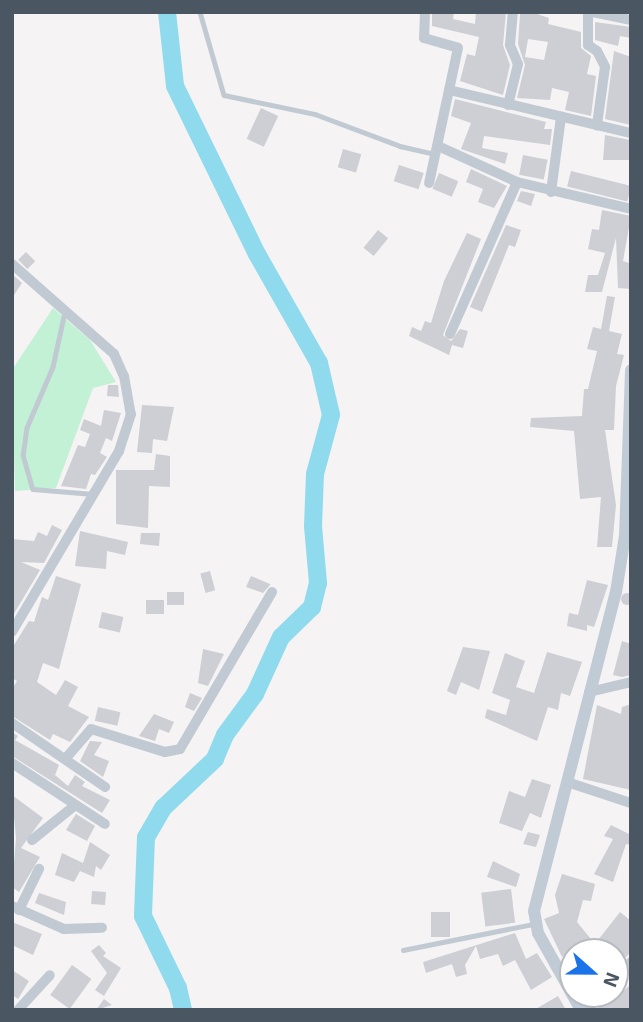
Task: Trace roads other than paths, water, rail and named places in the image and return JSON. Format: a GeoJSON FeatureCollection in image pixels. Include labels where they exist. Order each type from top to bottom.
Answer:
{"type":"FeatureCollection","features":[{"type":"Feature","properties":{"kind":"street"},"geometry":{"type":"LineString","coordinates":[[425,12],[424,38],[458,48],[429,183]]}},
{"type":"Feature","properties":{"kind":"street"},"geometry":{"type":"LineString","coordinates":[[508,104],[518,64],[510,45],[513,12]]}},
{"type":"Feature","properties":{"kind":"street"},"geometry":{"type":"LineString","coordinates":[[597,125],[605,67],[597,51],[588,45],[591,12],[631,20]]}},
{"type":"Feature","properties":{"kind":"street"},"geometry":{"type":"LineString","coordinates":[[449,90],[631,133]]}},
{"type":"Feature","properties":{"kind":"street"},"geometry":{"type":"LineString","coordinates":[[551,192],[561,117]]}},
{"type":"Feature","properties":{"kind":"street"},"geometry":{"type":"LineString","coordinates":[[437,150],[517,182],[631,209]]}},
{"type":"Feature","properties":{"kind":"street"},"geometry":{"type":"LineString","coordinates":[[450,334],[517,182]]}},
{"type":"Feature","properties":{"kind":"street"},"geometry":{"type":"LineString","coordinates":[[12,264],[114,354],[130,396],[128,432],[95,494],[12,632]]}},
{"type":"Feature","properties":{"kind":"street"},"geometry":{"type":"LineString","coordinates":[[584,1010],[534,924],[538,885],[616,592],[629,498],[630,379]]}},
{"type":"Feature","properties":{"kind":"street"},"geometry":{"type":"LineString","coordinates":[[66,758],[91,729],[165,752],[180,749],[272,592]]}},
{"type":"Feature","properties":{"kind":"street"},"geometry":{"type":"LineString","coordinates":[[589,692],[631,682]]}},
{"type":"Feature","properties":{"kind":"street"},"geometry":{"type":"LineString","coordinates":[[12,723],[66,758],[104,787]]}},
{"type":"Feature","properties":{"kind":"street"},"geometry":{"type":"LineString","coordinates":[[12,763],[105,824]]}},
{"type":"Feature","properties":{"kind":"street"},"geometry":{"type":"LineString","coordinates":[[567,782],[631,803]]}},
{"type":"Feature","properties":{"kind":"street"},"geometry":{"type":"LineString","coordinates":[[32,840],[74,806]]}},
{"type":"Feature","properties":{"kind":"street"},"geometry":{"type":"LineString","coordinates":[[39,869],[16,908],[64,929],[102,928]]}},
{"type":"Feature","properties":{"kind":"street"},"geometry":{"type":"LineString","coordinates":[[12,1006],[19,1010],[50,975]]}},
{"type":"Feature","properties":{"kind":"lane"},"geometry":{"type":"LineString","coordinates":[[200,12],[224,95],[315,114],[400,146],[437,150]]}},
{"type":"Feature","properties":{"kind":"lane"},"geometry":{"type":"LineString","coordinates":[[65,308],[53,367],[27,428],[23,455],[33,489],[95,494]]}},
{"type":"Feature","properties":{"kind":"lane"},"geometry":{"type":"LineString","coordinates":[[403,950],[534,924]]}},
{"type":"Feature","properties":{"kind":"waterway"},"geometry":{"type":"LineString","coordinates":[[167,12],[175,86],[257,254],[319,363],[331,415],[315,474],[313,526],[318,583],[312,607],[281,637],[255,694],[225,735],[215,759],[163,808],[146,837],[143,916],[178,988],[183,1010]]}}]}
